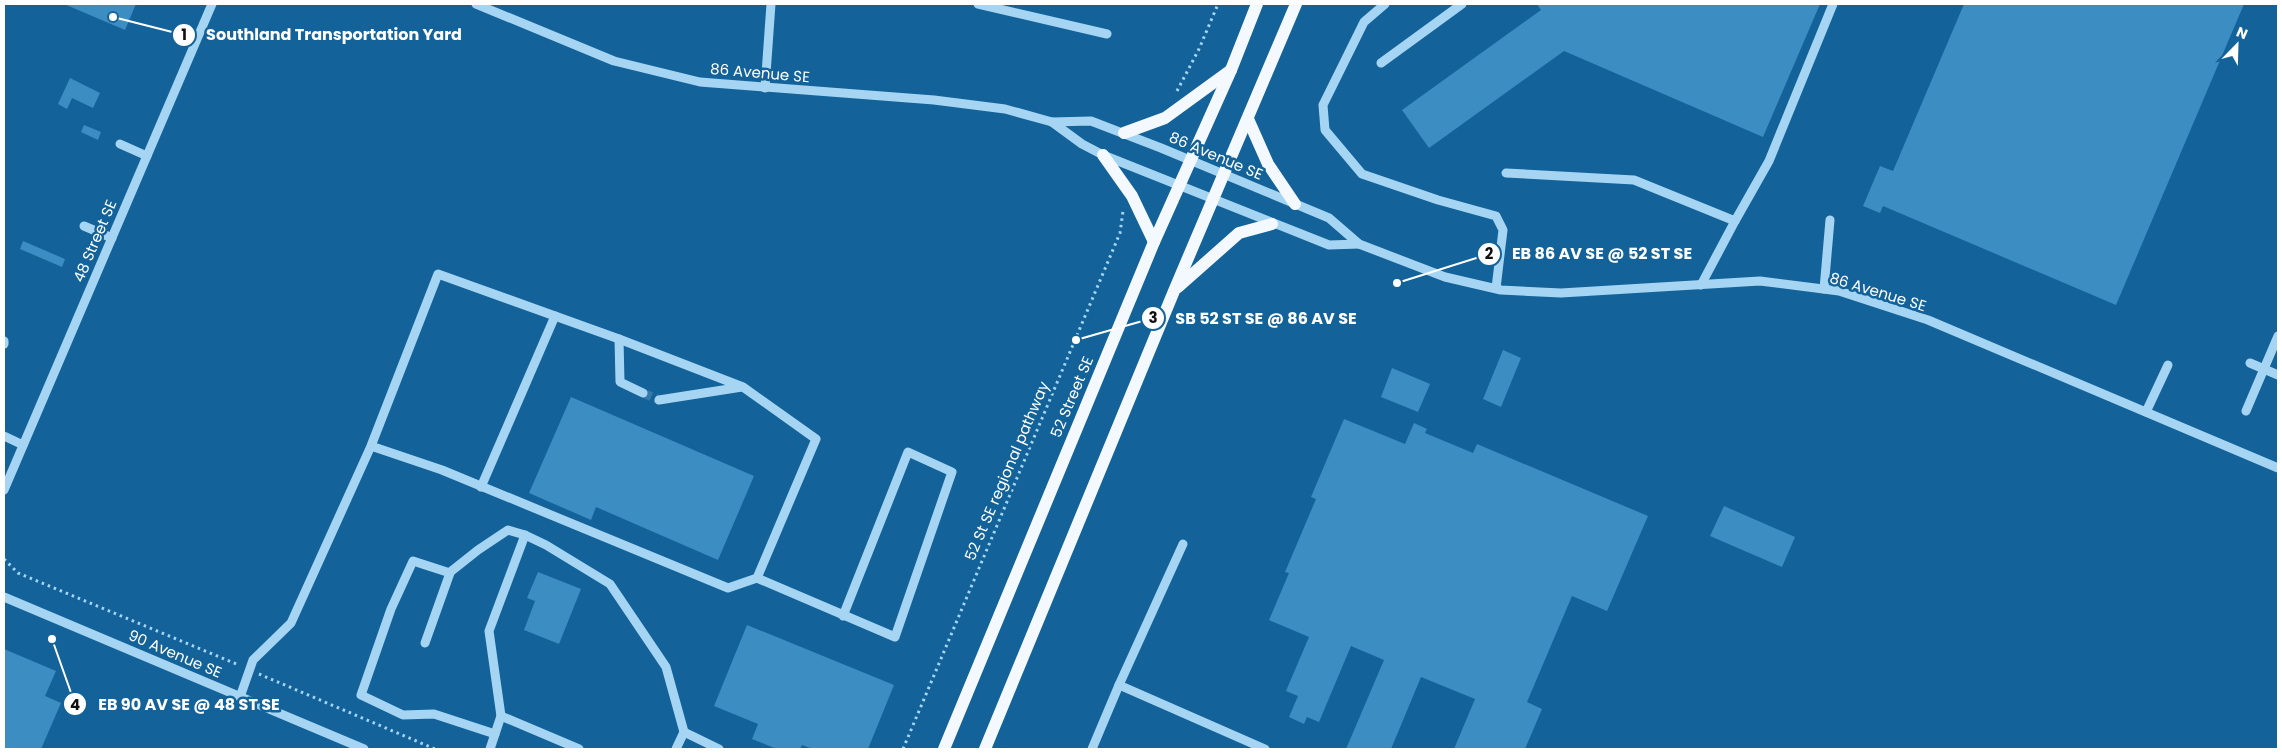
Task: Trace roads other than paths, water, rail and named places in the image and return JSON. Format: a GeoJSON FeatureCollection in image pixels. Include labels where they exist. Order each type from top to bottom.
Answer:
{"type":"FeatureCollection","features":[{"type":"Feature","properties":{"kind":"main road","name":"52 Street SE"},"geometry":{"type":"LineString","coordinates":[[944,749],[1154,242],[1231,70],[1257,4]]}},
{"type":"Feature","properties":{"kind":"main road"},"geometry":{"type":"LineString","coordinates":[[984,749],[1174,291],[1296,4]]}},
{"type":"Feature","properties":{"kind":"main road"},"geometry":{"type":"LineString","coordinates":[[1124,133],[1165,118],[1231,70]]}},
{"type":"Feature","properties":{"kind":"main road"},"geometry":{"type":"LineString","coordinates":[[1248,119],[1268,164],[1295,204]]}},
{"type":"Feature","properties":{"kind":"main road"},"geometry":{"type":"LineString","coordinates":[[1103,155],[1132,196],[1154,242]]}},
{"type":"Feature","properties":{"kind":"main road"},"geometry":{"type":"LineString","coordinates":[[1174,291],[1239,233],[1272,224]]}},
{"type":"Feature","properties":{"kind":"street","name":"48 Street SE"},"geometry":{"type":"LineString","coordinates":[[4,490],[212,4]]}},
{"type":"Feature","properties":{"kind":"street","name":"86 Avenue SE"},"geometry":{"type":"LineString","coordinates":[[476,4],[614,61],[700,82],[934,100],[1005,108],[1052,122],[1091,122],[1191,160],[1329,218],[1359,244],[1444,277],[1496,288],[1561,294],[1760,281],[1839,291],[1928,320],[2278,468]]}},
{"type":"Feature","properties":{"kind":"street"},"geometry":{"type":"LineString","coordinates":[[766,88],[771,4]]}},
{"type":"Feature","properties":{"kind":"street"},"geometry":{"type":"LineString","coordinates":[[978,4],[1107,34]]}},
{"type":"Feature","properties":{"kind":"street"},"geometry":{"type":"LineString","coordinates":[[1385,4],[1364,22],[1323,105],[1325,130],[1362,174],[1438,200],[1496,216],[1503,230],[1496,288]]}},
{"type":"Feature","properties":{"kind":"street"},"geometry":{"type":"LineString","coordinates":[[1381,63],[1462,4]]}},
{"type":"Feature","properties":{"kind":"street"},"geometry":{"type":"LineString","coordinates":[[1701,285],[1734,221],[1769,161],[1833,4]]}},
{"type":"Feature","properties":{"kind":"street","name":"86 Avenue SE"},"geometry":{"type":"LineString","coordinates":[[1052,122],[1082,144],[1103,155],[1181,185],[1272,224],[1329,245],[1359,244]]}},
{"type":"Feature","properties":{"kind":"street"},"geometry":{"type":"LineString","coordinates":[[120,144],[147,156]]}},
{"type":"Feature","properties":{"kind":"street"},"geometry":{"type":"LineString","coordinates":[[1506,173],[1634,180],[1734,221]]}},
{"type":"Feature","properties":{"kind":"street"},"geometry":{"type":"LineString","coordinates":[[1824,289],[1830,220]]}},
{"type":"Feature","properties":{"kind":"street"},"geometry":{"type":"LineString","coordinates":[[84,226],[112,238]]}},
{"type":"Feature","properties":{"kind":"street"},"geometry":{"type":"LineString","coordinates":[[240,697],[253,660],[291,623],[371,446],[438,274],[619,339],[743,387],[816,439],[757,578]]}},
{"type":"Feature","properties":{"kind":"street"},"geometry":{"type":"LineString","coordinates":[[481,487],[555,316]]}},
{"type":"Feature","properties":{"kind":"street"},"geometry":{"type":"LineString","coordinates":[[2246,412],[2278,336]]}},
{"type":"Feature","properties":{"kind":"street"},"geometry":{"type":"LineString","coordinates":[[619,339],[620,382],[643,393]]}},
{"type":"Feature","properties":{"kind":"street"},"geometry":{"type":"LineString","coordinates":[[2250,363],[2278,375]]}},
{"type":"Feature","properties":{"kind":"street"},"geometry":{"type":"LineString","coordinates":[[2146,412],[2168,365]]}},
{"type":"Feature","properties":{"kind":"street"},"geometry":{"type":"LineString","coordinates":[[659,400],[743,387]]}},
{"type":"Feature","properties":{"kind":"street"},"geometry":{"type":"LineString","coordinates":[[4,436],[23,445]]}},
{"type":"Feature","properties":{"kind":"street"},"geometry":{"type":"LineString","coordinates":[[371,446],[481,487],[728,588],[757,578],[843,616],[895,637],[952,472],[908,452],[843,616]]}},
{"type":"Feature","properties":{"kind":"street"},"geometry":{"type":"LineString","coordinates":[[425,643],[449,573],[478,550],[508,530],[525,536],[546,545],[610,584],[666,667],[684,732],[676,749]]}},
{"type":"Feature","properties":{"kind":"street"},"geometry":{"type":"LineString","coordinates":[[490,749],[501,716],[489,631],[525,536]]}},
{"type":"Feature","properties":{"kind":"street"},"geometry":{"type":"LineString","coordinates":[[1092,749],[1183,544]]}},
{"type":"Feature","properties":{"kind":"street"},"geometry":{"type":"LineString","coordinates":[[449,573],[413,561],[391,609],[361,695],[403,715],[434,714],[495,734]]}},
{"type":"Feature","properties":{"kind":"street","name":"90 Avenue SE"},"geometry":{"type":"LineString","coordinates":[[4,597],[364,749]]}},
{"type":"Feature","properties":{"kind":"street"},"geometry":{"type":"LineString","coordinates":[[1119,685],[1265,749]]}},
{"type":"Feature","properties":{"kind":"street"},"geometry":{"type":"LineString","coordinates":[[501,716],[580,749]]}},
{"type":"Feature","properties":{"kind":"street"},"geometry":{"type":"LineString","coordinates":[[684,732],[719,749]]}},
{"type":"Feature","properties":{"kind":"tunnel"},"geometry":{"type":"LineString","coordinates":[[643,393],[659,400]]}},
{"type":"Feature","properties":{"kind":"place","name":"Southland Transportation Yard"},"geometry":{"type":"Point","coordinates":[113,17]}},
{"type":"Feature","properties":{"kind":"place","name":"EB 86 AV SE @ 52 ST SE"},"geometry":{"type":"Point","coordinates":[1397,283]}},
{"type":"Feature","properties":{"kind":"place","name":"SB 52 ST SE @ 86 AV SE"},"geometry":{"type":"Point","coordinates":[1076,340]}},
{"type":"Feature","properties":{"kind":"place","name":"EB 90 AV SE @ 48 ST SE"},"geometry":{"type":"Point","coordinates":[52,639]}}]}
